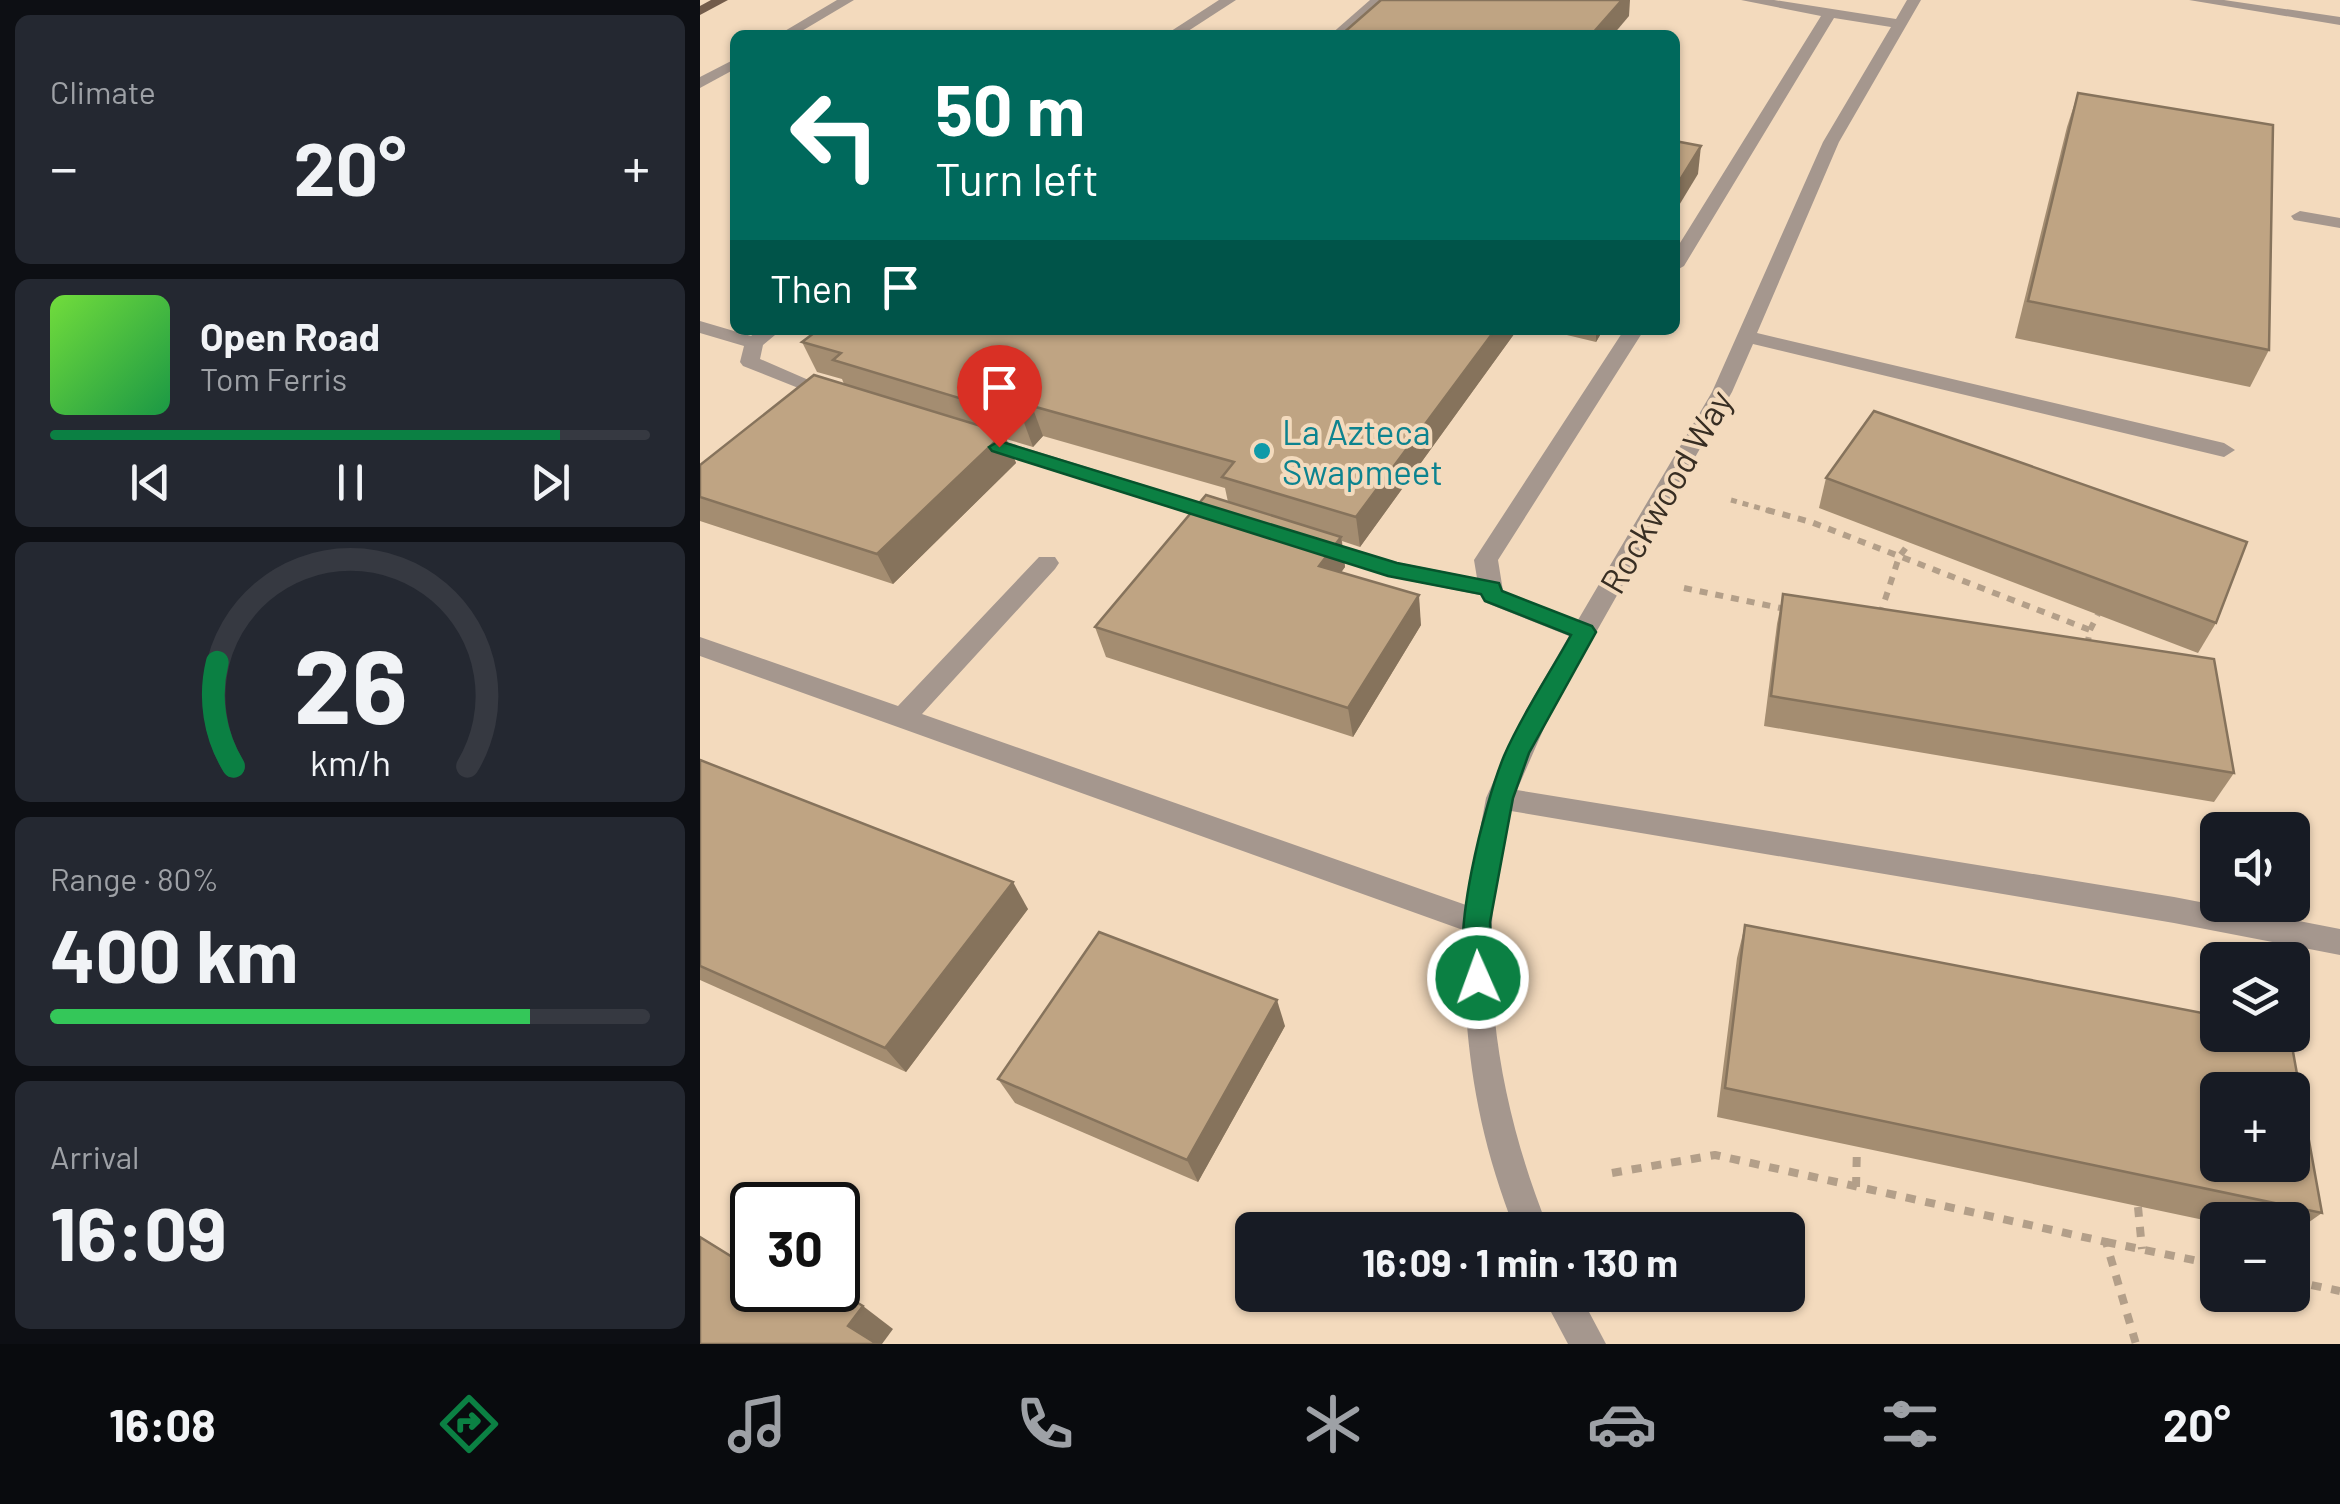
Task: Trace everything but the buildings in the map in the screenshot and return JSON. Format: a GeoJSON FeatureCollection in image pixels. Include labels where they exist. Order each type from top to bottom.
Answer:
{"type":"FeatureCollection","features":[{"type":"Feature","properties":{"kind":"main road"},"geometry":{"type":"LineString","coordinates":[[700,11],[722,0]]}},
{"type":"Feature","properties":{"kind":"street"},"geometry":{"type":"LineString","coordinates":[[794,30],[847,0]]}},
{"type":"Feature","properties":{"kind":"street"},"geometry":{"type":"LineString","coordinates":[[1180,30],[1229,0]]}},
{"type":"Feature","properties":{"kind":"street"},"geometry":{"type":"LineString","coordinates":[[1344,30],[1378,0]]}},
{"type":"Feature","properties":{"kind":"street"},"geometry":{"type":"LineString","coordinates":[[1748,0],[1901,24]]}},
{"type":"Feature","properties":{"kind":"street","name":"Rockwood Way"},"geometry":{"type":"LineString","coordinates":[[1525,1212],[1489,1094],[1479,1006],[1476,922],[1500,798],[1525,738],[1690,452],[1748,337],[1831,142],[1914,0]]}},
{"type":"Feature","properties":{"kind":"street"},"geometry":{"type":"LineString","coordinates":[[2196,0],[2305,8],[2340,21]]}},
{"type":"Feature","properties":{"kind":"street"},"geometry":{"type":"LineString","coordinates":[[1680,258],[1830,13]]}},
{"type":"Feature","properties":{"kind":"street"},"geometry":{"type":"LineString","coordinates":[[700,82],[730,66]]}},
{"type":"Feature","properties":{"kind":"street"},"geometry":{"type":"LineString","coordinates":[[2300,216],[2340,223]]}},
{"type":"Feature","properties":{"kind":"street"},"geometry":{"type":"LineString","coordinates":[[700,327],[730,331]]}},
{"type":"Feature","properties":{"kind":"street"},"geometry":{"type":"LineString","coordinates":[[1584,632],[1492,596],[1486,560],[1631,335]]}},
{"type":"Feature","properties":{"kind":"street"},"geometry":{"type":"LineString","coordinates":[[763,336],[750,362],[854,402]]}},
{"type":"Feature","properties":{"kind":"street"},"geometry":{"type":"LineString","coordinates":[[1748,337],[2224,450]]}},
{"type":"Feature","properties":{"kind":"street"},"geometry":{"type":"LineString","coordinates":[[963,436],[1244,523]]}},
{"type":"Feature","properties":{"kind":"street"},"geometry":{"type":"LineString","coordinates":[[1282,535],[1396,570],[1491,589]]}},
{"type":"Feature","properties":{"kind":"street"},"geometry":{"type":"LineString","coordinates":[[902,718],[1047,563]]}},
{"type":"Feature","properties":{"kind":"street"},"geometry":{"type":"LineString","coordinates":[[700,646],[1476,922]]}},
{"type":"Feature","properties":{"kind":"street"},"geometry":{"type":"LineString","coordinates":[[1500,798],[2174,910],[2340,942]]}},
{"type":"Feature","properties":{"kind":"street"},"geometry":{"type":"LineString","coordinates":[[1570,1312],[1588,1344]]}},
{"type":"Feature","properties":{"kind":"path"},"geometry":{"type":"LineString","coordinates":[[1731,500],[1811,522],[2090,630]]}},
{"type":"Feature","properties":{"kind":"path"},"geometry":{"type":"LineString","coordinates":[[1877,623],[1900,556],[1910,542]]}},
{"type":"Feature","properties":{"kind":"path"},"geometry":{"type":"LineString","coordinates":[[1684,588],[1792,610]]}},
{"type":"Feature","properties":{"kind":"path"},"geometry":{"type":"LineString","coordinates":[[2085,655],[2098,614]]}},
{"type":"Feature","properties":{"kind":"path"},"geometry":{"type":"LineString","coordinates":[[1856,1187],[1857,1147]]}},
{"type":"Feature","properties":{"kind":"path"},"geometry":{"type":"LineString","coordinates":[[1612,1173],[1715,1155],[2200,1261]]}},
{"type":"Feature","properties":{"kind":"path"},"geometry":{"type":"LineString","coordinates":[[2138,1206],[2142,1249]]}},
{"type":"Feature","properties":{"kind":"path"},"geometry":{"type":"LineString","coordinates":[[2106,1242],[2136,1344]]}},
{"type":"Feature","properties":{"kind":"path"},"geometry":{"type":"LineString","coordinates":[[2310,1285],[2340,1291]]}},
{"type":"Feature","properties":{"kind":"place","name":"La Azteca Swapmeet"},"geometry":{"type":"Point","coordinates":[1262,451]}},
{"type":"Feature","properties":{"kind":"route"},"geometry":{"type":"LineString","coordinates":[[999,447],[1396,570],[1491,589],[1492,596],[1584,632],[1539,710],[1500,798],[1476,922],[1478,978]]}}]}
